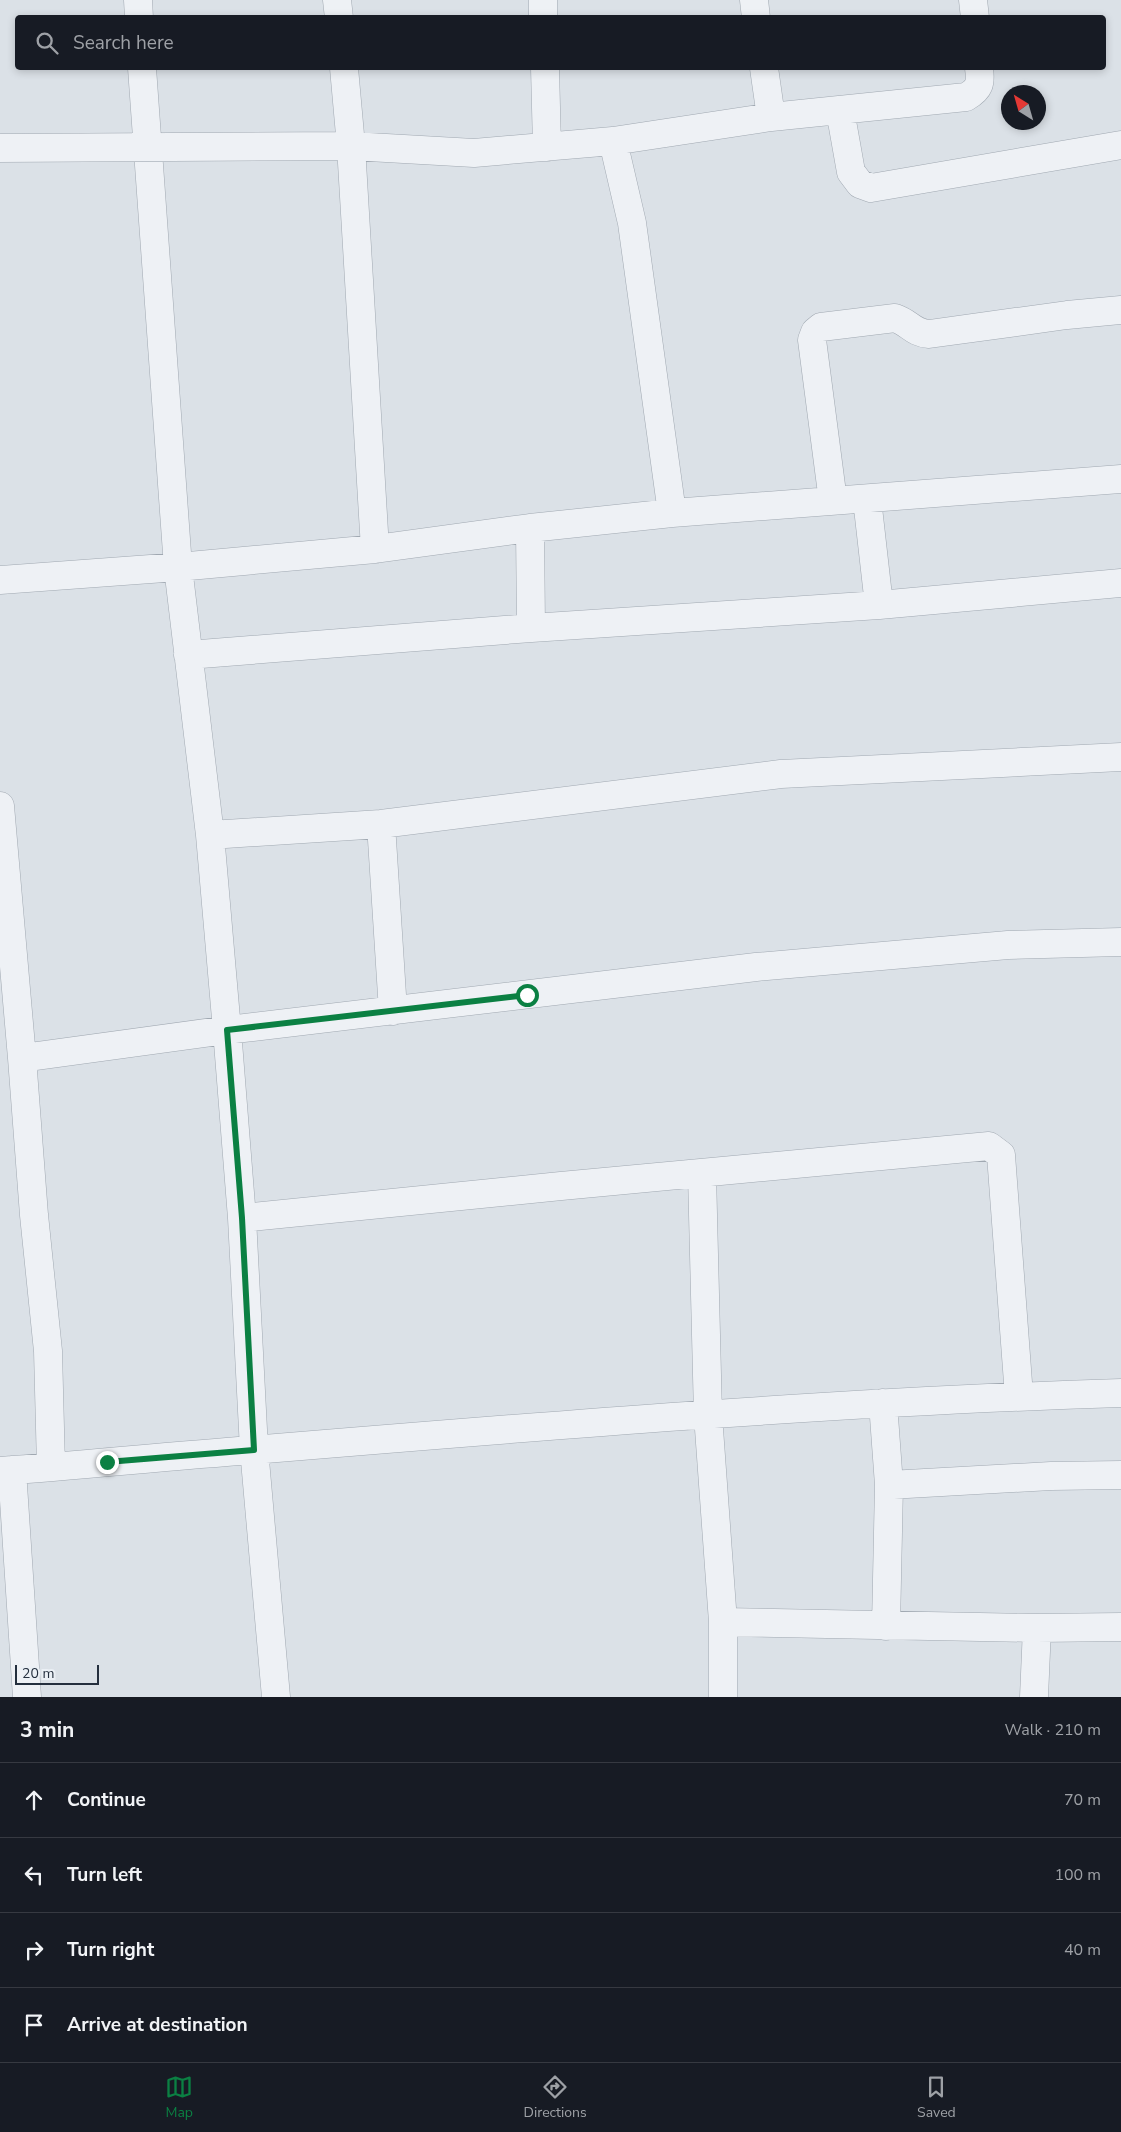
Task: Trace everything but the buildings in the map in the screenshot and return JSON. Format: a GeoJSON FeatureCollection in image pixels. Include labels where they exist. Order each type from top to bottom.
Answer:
{"type":"FeatureCollection","features":[{"type":"Feature","properties":{"kind":"street"},"geometry":{"type":"LineString","coordinates":[[138,0],[139,15]]}},
{"type":"Feature","properties":{"kind":"street"},"geometry":{"type":"LineString","coordinates":[[337,0],[339,15]]}},
{"type":"Feature","properties":{"kind":"street"},"geometry":{"type":"LineString","coordinates":[[542,0],[543,15]]}},
{"type":"Feature","properties":{"kind":"street"},"geometry":{"type":"LineString","coordinates":[[754,0],[756,15]]}},
{"type":"Feature","properties":{"kind":"street"},"geometry":{"type":"LineString","coordinates":[[973,0],[975,15]]}},
{"type":"Feature","properties":{"kind":"street"},"geometry":{"type":"LineString","coordinates":[[142,70],[178,567],[210,835],[227,1030],[242,1218],[254,1450],[276,1697]]}},
{"type":"Feature","properties":{"kind":"street"},"geometry":{"type":"LineString","coordinates":[[344,70],[351,146],[375,549]]}},
{"type":"Feature","properties":{"kind":"street"},"geometry":{"type":"LineString","coordinates":[[544,70],[547,147]]}},
{"type":"Feature","properties":{"kind":"street"},"geometry":{"type":"LineString","coordinates":[[764,70],[771,117]]}},
{"type":"Feature","properties":{"kind":"street"},"geometry":{"type":"LineString","coordinates":[[0,148],[351,146],[474,153],[613,141],[771,117],[966,97],[976,91],[981,83],[979,70]]}},
{"type":"Feature","properties":{"kind":"street"},"geometry":{"type":"LineString","coordinates":[[840,110],[851,172],[860,184],[871,188],[1121,146]]}},
{"type":"Feature","properties":{"kind":"street"},"geometry":{"type":"LineString","coordinates":[[613,141],[632,224],[672,513]]}},
{"type":"Feature","properties":{"kind":"street"},"geometry":{"type":"LineString","coordinates":[[833,501],[812,340],[815,332],[821,327],[896,318],[903,320],[918,333],[929,334],[1067,315],[1121,310]]}},
{"type":"Feature","properties":{"kind":"street"},"geometry":{"type":"LineString","coordinates":[[0,580],[178,567],[375,549],[530,528],[672,513],[1121,479]]}},
{"type":"Feature","properties":{"kind":"street"},"geometry":{"type":"LineString","coordinates":[[867,499],[879,605]]}},
{"type":"Feature","properties":{"kind":"street"},"geometry":{"type":"LineString","coordinates":[[530,528],[530,628]]}},
{"type":"Feature","properties":{"kind":"street"},"geometry":{"type":"LineString","coordinates":[[188,655],[530,628],[879,605],[1121,583]]}},
{"type":"Feature","properties":{"kind":"street"},"geometry":{"type":"LineString","coordinates":[[210,835],[381,824],[781,774],[1121,757]]}},
{"type":"Feature","properties":{"kind":"street"},"geometry":{"type":"LineString","coordinates":[[0,806],[34,1216],[48,1351],[52,1467]]}},
{"type":"Feature","properties":{"kind":"street"},"geometry":{"type":"LineString","coordinates":[[381,824],[393,1011]]}},
{"type":"Feature","properties":{"kind":"street"},"geometry":{"type":"LineString","coordinates":[[22,1058],[227,1030],[756,967],[1008,945],[1121,942]]}},
{"type":"Feature","properties":{"kind":"street"},"geometry":{"type":"LineString","coordinates":[[242,1218],[989,1146],[1001,1155],[1019,1396]]}},
{"type":"Feature","properties":{"kind":"street"},"geometry":{"type":"LineString","coordinates":[[702,1174],[708,1415],[723,1622],[723,1697]]}},
{"type":"Feature","properties":{"kind":"street"},"geometry":{"type":"LineString","coordinates":[[27,1697],[6,1471],[708,1415],[1019,1396],[1121,1394]]}},
{"type":"Feature","properties":{"kind":"street"},"geometry":{"type":"LineString","coordinates":[[883,1403],[889,1485],[886,1626]]}},
{"type":"Feature","properties":{"kind":"street"},"geometry":{"type":"LineString","coordinates":[[889,1485],[1051,1476],[1121,1475]]}},
{"type":"Feature","properties":{"kind":"street"},"geometry":{"type":"LineString","coordinates":[[723,1622],[1036,1628],[1121,1626]]}},
{"type":"Feature","properties":{"kind":"street"},"geometry":{"type":"LineString","coordinates":[[1034,1697],[1036,1628]]}},
{"type":"Feature","properties":{"kind":"route"},"geometry":{"type":"LineString","coordinates":[[107,1462],[254,1450],[242,1218],[227,1030],[527,995]]}}]}
